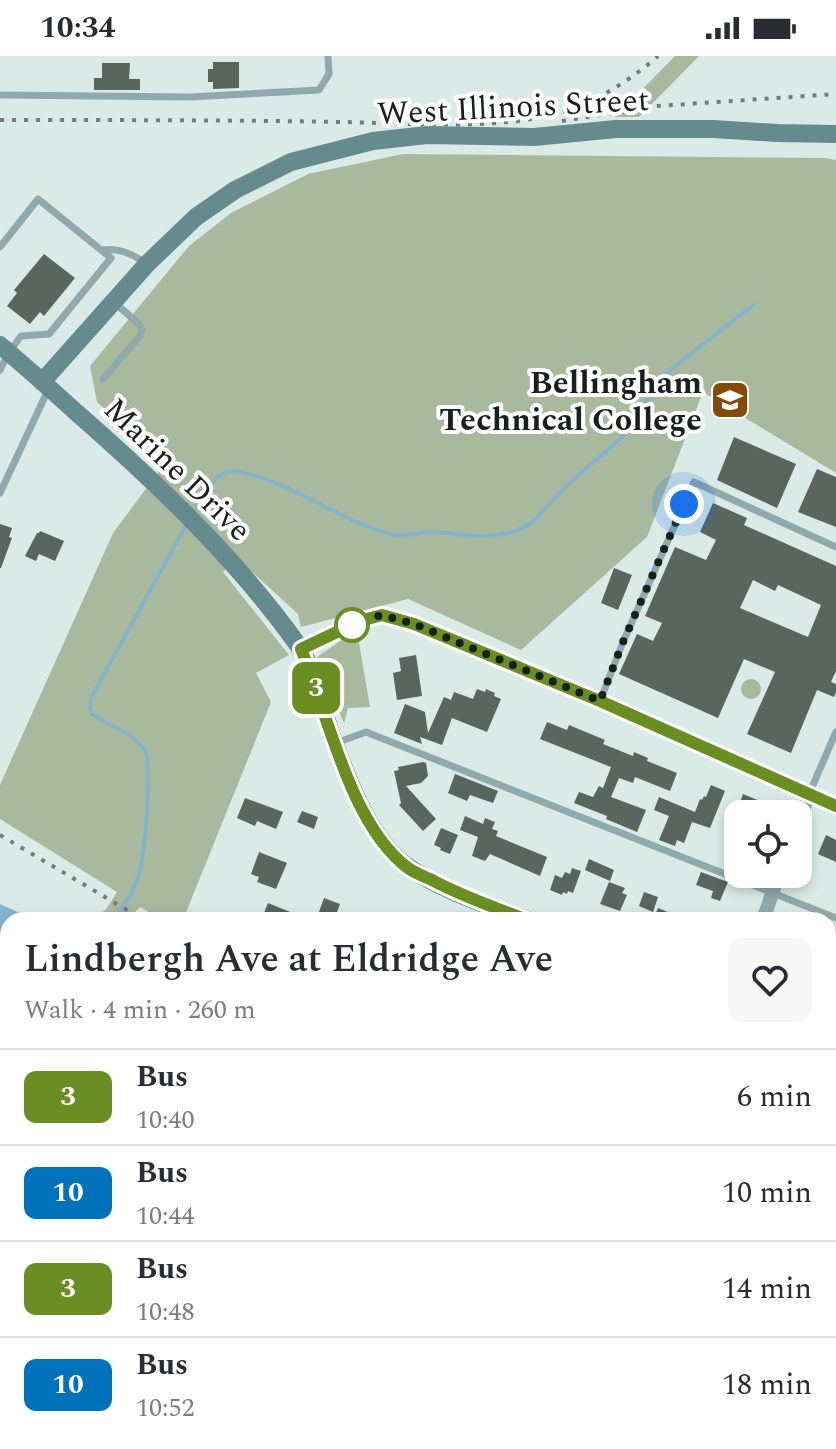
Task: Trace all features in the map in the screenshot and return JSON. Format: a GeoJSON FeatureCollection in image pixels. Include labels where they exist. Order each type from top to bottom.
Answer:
{"type":"FeatureCollection","features":[{"type":"Feature","properties":{"kind":"street","name":"West Illinois Street"},"geometry":{"type":"LineString","coordinates":[[46,385],[113,302],[196,217],[235,190],[291,162],[373,141],[427,135],[534,137],[616,129],[836,134]]}},
{"type":"Feature","properties":{"kind":"street","name":"Marine Drive"},"geometry":{"type":"LineString","coordinates":[[4,349],[163,490],[260,595],[301,649],[335,743],[379,839],[408,868],[453,891],[507,912]]}},
{"type":"Feature","properties":{"kind":"street"},"geometry":{"type":"LineString","coordinates":[[301,649],[360,621],[382,615],[414,624],[600,701],[836,806]]}},
{"type":"Feature","properties":{"kind":"street"},"geometry":{"type":"LineString","coordinates":[[807,800],[809,794]]}},
{"type":"Feature","properties":{"kind":"street"},"geometry":{"type":"LineString","coordinates":[[766,912],[774,888]]}},
{"type":"Feature","properties":{"kind":"lane"},"geometry":{"type":"LineString","coordinates":[[0,95],[190,97],[319,90],[329,74],[328,56]]}},
{"type":"Feature","properties":{"kind":"lane"},"geometry":{"type":"LineString","coordinates":[[0,247],[38,199],[111,258],[49,334],[21,336],[4,349],[0,370]]}},
{"type":"Feature","properties":{"kind":"lane"},"geometry":{"type":"LineString","coordinates":[[102,250],[125,251],[147,264]]}},
{"type":"Feature","properties":{"kind":"lane"},"geometry":{"type":"LineString","coordinates":[[103,379],[142,330],[113,302]]}},
{"type":"Feature","properties":{"kind":"lane"},"geometry":{"type":"LineString","coordinates":[[0,493],[46,385]]}},
{"type":"Feature","properties":{"kind":"lane"},"geometry":{"type":"LineString","coordinates":[[600,701],[694,482],[836,547]]}},
{"type":"Feature","properties":{"kind":"lane"},"geometry":{"type":"LineString","coordinates":[[335,743],[366,732],[821,912]]}},
{"type":"Feature","properties":{"kind":"lane"},"geometry":{"type":"LineString","coordinates":[[809,794],[836,732]]}},
{"type":"Feature","properties":{"kind":"green space"},"geometry":{"type":"Polygon","coordinates":[[[675,56],[699,56],[639,117],[615,117],[675,56]]]}},
{"type":"Feature","properties":{"kind":"green space"},"geometry":{"type":"Polygon","coordinates":[[[403,154],[836,160],[836,473],[703,392],[647,537],[521,650],[408,599],[301,627],[298,614],[238,559],[223,572],[289,655],[256,673],[271,702],[186,912],[148,912],[140,907],[135,912],[103,912],[117,892],[0,819],[0,785],[113,533],[166,462],[97,402],[90,366],[189,246],[231,213],[308,174],[403,154]]]}},
{"type":"Feature","properties":{"kind":"green space"},"geometry":{"type":"Polygon","coordinates":[[[349,635],[358,637],[370,707],[348,708],[344,723],[317,657],[349,635]]]}},
{"type":"Feature","properties":{"kind":"green space"},"geometry":{"type":"Polygon","coordinates":[[[751,679],[758,682],[761,689],[758,696],[751,699],[744,696],[741,689],[744,682],[751,679]]]}},
{"type":"Feature","properties":{"kind":"water"},"geometry":{"type":"Polygon","coordinates":[[[0,904],[18,912],[0,912],[0,904]]]}},
{"type":"Feature","properties":{"kind":"building"},"geometry":{"type":"Polygon","coordinates":[[[213,62],[239,62],[239,88],[213,89],[213,82],[208,82],[208,69],[213,69],[213,62]]]}},
{"type":"Feature","properties":{"kind":"building"},"geometry":{"type":"Polygon","coordinates":[[[102,63],[130,63],[129,79],[140,79],[140,90],[94,90],[94,78],[102,78],[102,63]]]}},
{"type":"Feature","properties":{"kind":"building"},"geometry":{"type":"Polygon","coordinates":[[[44,254],[75,278],[44,316],[40,312],[30,324],[7,306],[17,293],[14,290],[44,254]]]}},
{"type":"Feature","properties":{"kind":"building"},"geometry":{"type":"Polygon","coordinates":[[[734,437],[796,464],[777,508],[717,480],[734,437]]]}},
{"type":"Feature","properties":{"kind":"building"},"geometry":{"type":"Polygon","coordinates":[[[817,469],[836,477],[836,527],[798,512],[817,469]]]}},
{"type":"Feature","properties":{"kind":"building"},"geometry":{"type":"Polygon","coordinates":[[[713,503],[747,518],[744,525],[836,566],[836,671],[831,682],[836,684],[836,692],[834,697],[817,690],[791,753],[747,734],[775,672],[744,659],[718,718],[619,674],[637,634],[653,641],[662,623],[645,616],[675,547],[706,560],[716,540],[700,532],[713,503]],[[753,580],[740,608],[808,637],[821,605],[778,585],[775,591],[753,580]]]}},
{"type":"Feature","properties":{"kind":"building"},"geometry":{"type":"Polygon","coordinates":[[[0,524],[12,528],[9,537],[12,538],[1,568],[0,568],[0,524]]]}},
{"type":"Feature","properties":{"kind":"building"},"geometry":{"type":"Polygon","coordinates":[[[40,531],[64,541],[55,561],[39,554],[36,561],[25,556],[40,531]]]}},
{"type":"Feature","properties":{"kind":"building"},"geometry":{"type":"Polygon","coordinates":[[[614,568],[632,575],[618,610],[601,603],[614,568]]]}},
{"type":"Feature","properties":{"kind":"building"},"geometry":{"type":"Polygon","coordinates":[[[416,655],[422,696],[397,700],[393,673],[401,671],[399,658],[416,655]]]}},
{"type":"Feature","properties":{"kind":"building"},"geometry":{"type":"Polygon","coordinates":[[[477,689],[485,692],[486,689],[501,699],[487,732],[452,718],[442,745],[420,737],[422,744],[394,733],[405,704],[425,712],[428,733],[444,697],[451,700],[454,692],[473,699],[477,689]]]}},
{"type":"Feature","properties":{"kind":"building"},"geometry":{"type":"Polygon","coordinates":[[[547,722],[567,730],[569,725],[605,740],[603,744],[633,756],[634,752],[677,773],[670,791],[635,777],[633,783],[619,778],[611,797],[646,810],[637,832],[574,803],[579,792],[593,797],[599,786],[603,788],[611,767],[540,739],[547,722]]]}},
{"type":"Feature","properties":{"kind":"building"},"geometry":{"type":"Polygon","coordinates":[[[426,763],[428,776],[421,783],[406,786],[436,819],[423,831],[399,805],[394,771],[399,770],[398,767],[426,763]]]}},
{"type":"Feature","properties":{"kind":"building"},"geometry":{"type":"Polygon","coordinates":[[[455,774],[498,791],[493,803],[470,795],[467,801],[448,793],[455,774]]]}},
{"type":"Feature","properties":{"kind":"building"},"geometry":{"type":"Polygon","coordinates":[[[711,785],[725,791],[710,828],[692,822],[684,843],[677,840],[675,846],[659,840],[669,816],[654,810],[659,797],[695,812],[711,785]]]}},
{"type":"Feature","properties":{"kind":"building"},"geometry":{"type":"Polygon","coordinates":[[[743,794],[757,800],[741,800],[743,794]]]}},
{"type":"Feature","properties":{"kind":"building"},"geometry":{"type":"Polygon","coordinates":[[[245,798],[283,812],[276,829],[257,821],[255,826],[237,818],[245,798]]]}},
{"type":"Feature","properties":{"kind":"building"},"geometry":{"type":"Polygon","coordinates":[[[302,811],[318,817],[314,829],[297,822],[302,811]]]}},
{"type":"Feature","properties":{"kind":"building"},"geometry":{"type":"Polygon","coordinates":[[[465,816],[483,824],[485,818],[495,822],[492,829],[498,831],[496,836],[547,857],[540,876],[490,854],[485,861],[472,856],[478,837],[460,830],[465,816]]]}},
{"type":"Feature","properties":{"kind":"building"},"geometry":{"type":"Polygon","coordinates":[[[441,828],[458,835],[450,854],[434,845],[441,828]]]}},
{"type":"Feature","properties":{"kind":"building"},"geometry":{"type":"Polygon","coordinates":[[[826,835],[836,840],[836,862],[818,854],[826,835]]]}},
{"type":"Feature","properties":{"kind":"building"},"geometry":{"type":"Polygon","coordinates":[[[259,852],[287,863],[276,889],[257,882],[259,877],[251,874],[259,852]]]}},
{"type":"Feature","properties":{"kind":"building"},"geometry":{"type":"Polygon","coordinates":[[[589,859],[614,870],[610,881],[585,870],[589,859]]]}},
{"type":"Feature","properties":{"kind":"building"},"geometry":{"type":"Polygon","coordinates":[[[572,868],[581,871],[573,893],[568,891],[562,895],[550,890],[555,875],[562,878],[565,872],[570,874],[572,868]]]}},
{"type":"Feature","properties":{"kind":"building"},"geometry":{"type":"Polygon","coordinates":[[[701,872],[724,881],[725,888],[720,901],[711,898],[713,891],[696,885],[701,872]]]}},
{"type":"Feature","properties":{"kind":"building"},"geometry":{"type":"Polygon","coordinates":[[[609,882],[625,888],[622,893],[627,895],[620,911],[600,904],[609,882]]]}},
{"type":"Feature","properties":{"kind":"building"},"geometry":{"type":"Polygon","coordinates":[[[644,892],[658,897],[653,912],[639,906],[644,892]]]}},
{"type":"Feature","properties":{"kind":"building"},"geometry":{"type":"Polygon","coordinates":[[[324,898],[340,904],[337,912],[319,912],[324,898]]]}},
{"type":"Feature","properties":{"kind":"building"},"geometry":{"type":"Polygon","coordinates":[[[268,903],[290,912],[264,912],[268,903]]]}},
{"type":"Feature","properties":{"kind":"waterway"},"geometry":{"type":"LineString","coordinates":[[192,514],[214,480],[235,471],[281,485],[361,524],[394,535],[431,532],[486,536],[521,529],[532,523],[565,487],[622,437],[664,375],[753,305]]}},
{"type":"Feature","properties":{"kind":"waterway"},"geometry":{"type":"LineString","coordinates":[[119,912],[141,868],[147,812],[147,758],[144,749],[133,738],[92,714],[91,698],[186,525]]}},
{"type":"Feature","properties":{"kind":"railway"},"geometry":{"type":"LineString","coordinates":[[0,120],[511,122],[565,112],[588,103],[639,72],[658,56]]}},
{"type":"Feature","properties":{"kind":"railway"},"geometry":{"type":"LineString","coordinates":[[562,121],[657,106],[836,94]]}},
{"type":"Feature","properties":{"kind":"railway"},"geometry":{"type":"LineString","coordinates":[[0,835],[130,912]]}},
{"type":"Feature","properties":{"kind":"bus line","name":"3"},"geometry":{"type":"LineString","coordinates":[[507,912],[453,891],[408,868],[379,839],[362,811],[301,649],[360,621],[382,615],[414,624],[600,701],[836,806]]}},
{"type":"Feature","properties":{"kind":"place","name":"Bellingham Technical College"},"geometry":{"type":"Point","coordinates":[730,400]}},
{"type":"Feature","properties":{"kind":"route"},"geometry":{"type":"LineString","coordinates":[[352,625],[345,628],[382,615],[414,624],[600,701],[684,504]]}}]}
